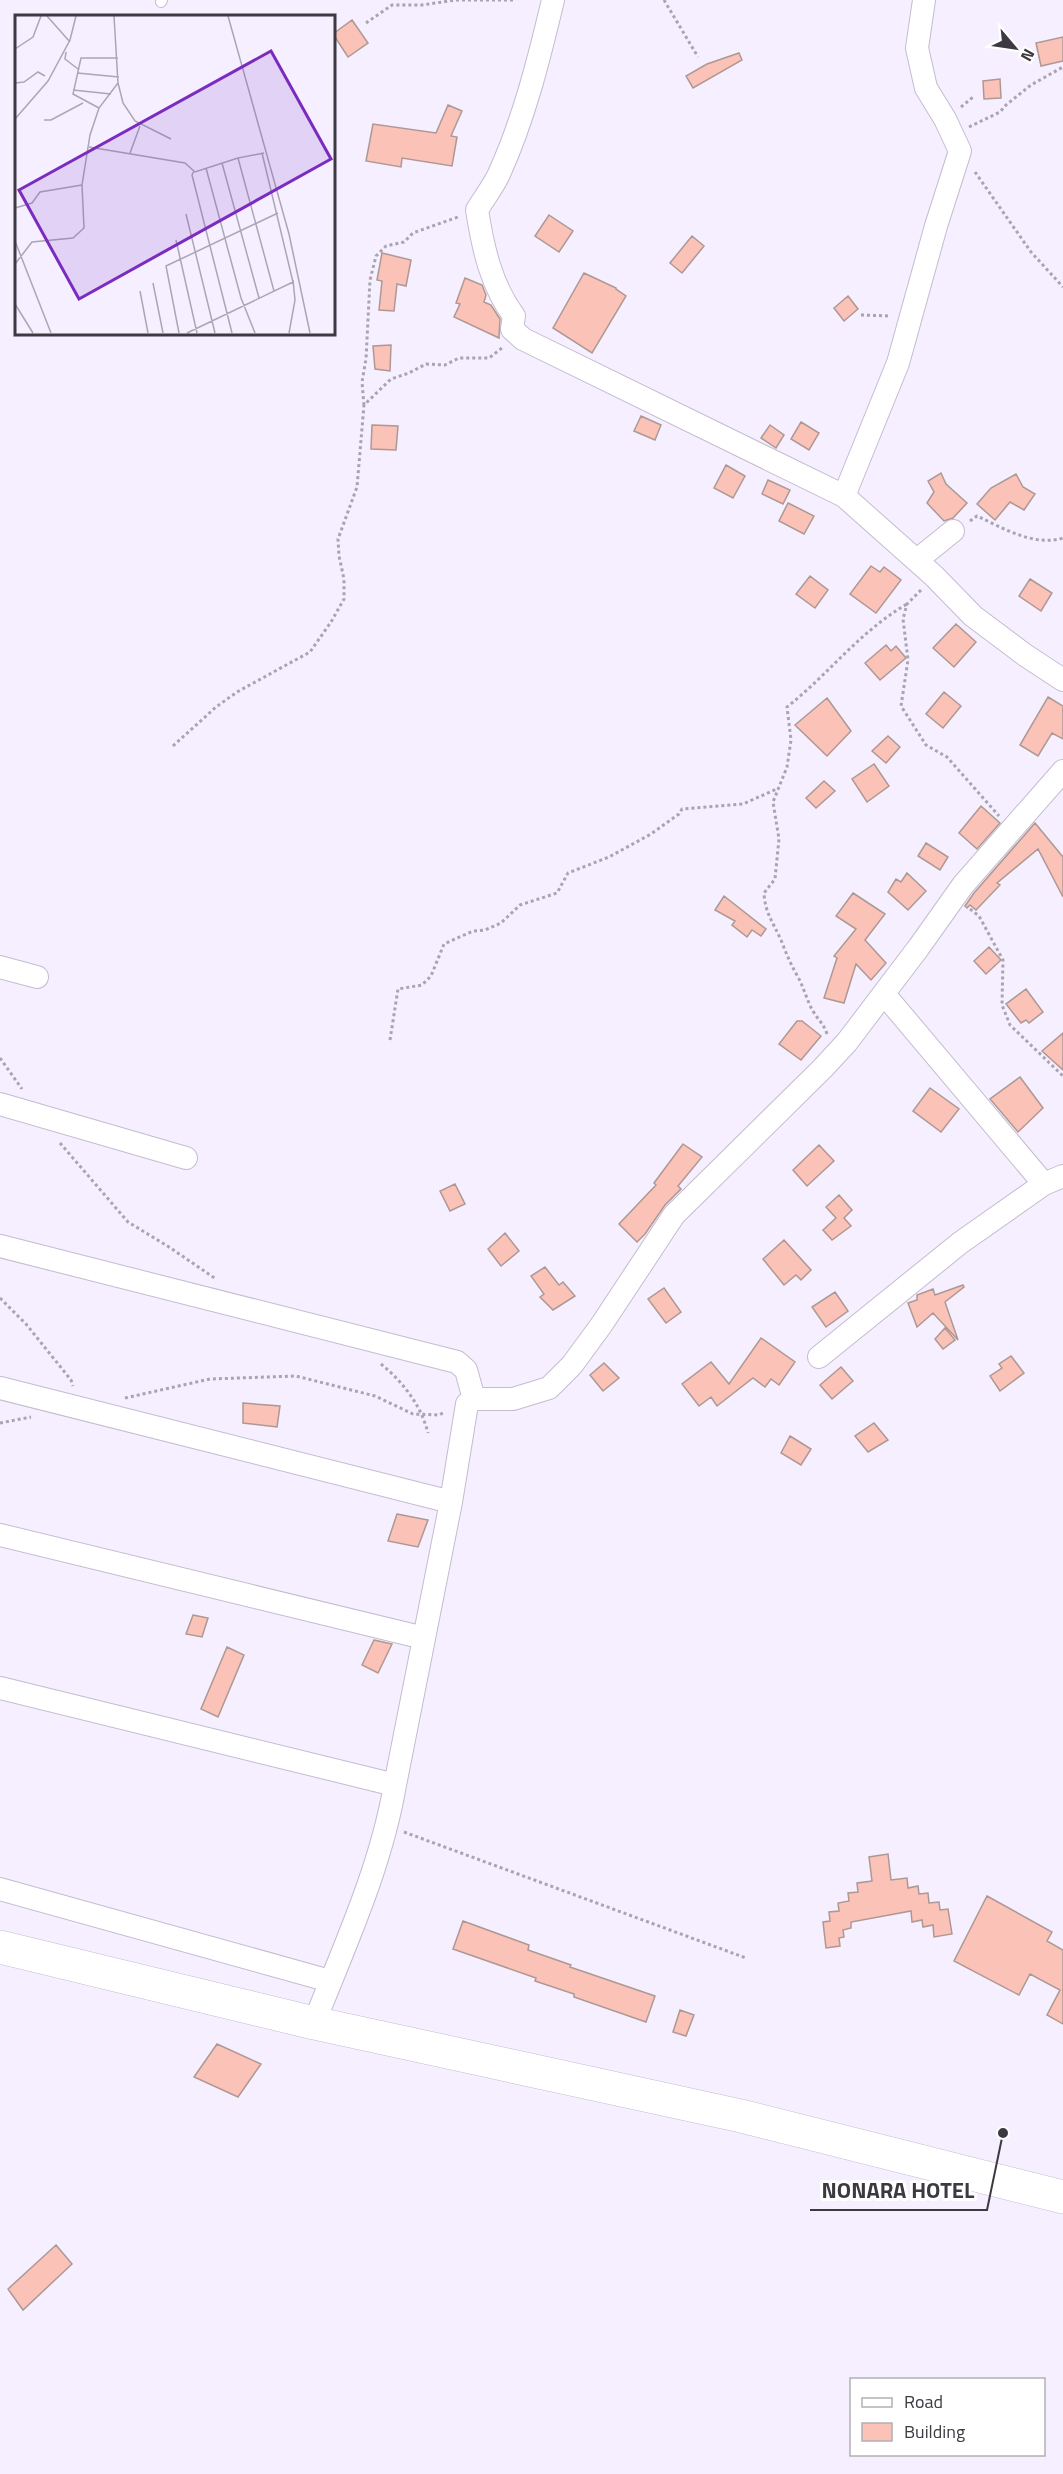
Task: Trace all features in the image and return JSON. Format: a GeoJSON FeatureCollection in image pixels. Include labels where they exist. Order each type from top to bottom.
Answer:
{"type":"FeatureCollection","features":[{"type":"Feature","properties":{"kind":"main road"},"geometry":{"type":"LineString","coordinates":[[0,1947],[314,2023],[741,2116],[1063,2197]]}},
{"type":"Feature","properties":{"kind":"street"},"geometry":{"type":"LineString","coordinates":[[553,0],[542,49],[516,131],[498,176],[477,210],[484,252],[504,303],[514,316],[512,329],[523,339],[844,496],[917,560],[973,616],[1063,680]]}},
{"type":"Feature","properties":{"kind":"street"},"geometry":{"type":"LineString","coordinates":[[844,496],[898,363],[957,143],[926,88],[917,48],[924,0]]}},
{"type":"Feature","properties":{"kind":"street"},"geometry":{"type":"LineString","coordinates":[[917,560],[953,531]]}},
{"type":"Feature","properties":{"kind":"street"},"geometry":{"type":"LineString","coordinates":[[470,1401],[513,1399],[549,1388],[572,1365],[674,1215],[823,1068],[884,994],[955,896],[1063,771]]}},
{"type":"Feature","properties":{"kind":"street"},"geometry":{"type":"LineString","coordinates":[[0,966],[37,977]]}},
{"type":"Feature","properties":{"kind":"street"},"geometry":{"type":"LineString","coordinates":[[819,1357],[960,1243],[1053,1180],[884,994]]}},
{"type":"Feature","properties":{"kind":"street"},"geometry":{"type":"LineString","coordinates":[[0,1104],[186,1158]]}},
{"type":"Feature","properties":{"kind":"street"},"geometry":{"type":"LineString","coordinates":[[0,1246],[457,1362],[466,1370],[470,1401],[388,1826],[314,2023]]}},
{"type":"Feature","properties":{"kind":"street"},"geometry":{"type":"LineString","coordinates":[[0,1388],[451,1502]]}},
{"type":"Feature","properties":{"kind":"street"},"geometry":{"type":"LineString","coordinates":[[0,1535],[424,1638]]}},
{"type":"Feature","properties":{"kind":"street"},"geometry":{"type":"LineString","coordinates":[[0,1688],[395,1785]]}},
{"type":"Feature","properties":{"kind":"street"},"geometry":{"type":"LineString","coordinates":[[0,1889],[330,1981]]}},
{"type":"Feature","properties":{"kind":"path"},"geometry":{"type":"LineString","coordinates":[[366,23],[392,5],[422,5],[456,0],[497,2],[514,0]]}},
{"type":"Feature","properties":{"kind":"path"},"geometry":{"type":"LineString","coordinates":[[664,0],[698,57]]}},
{"type":"Feature","properties":{"kind":"path"},"geometry":{"type":"LineString","coordinates":[[1063,67],[1031,85],[1000,112],[957,143],[1031,252],[1063,287]]}},
{"type":"Feature","properties":{"kind":"path"},"geometry":{"type":"LineString","coordinates":[[173,746],[216,707],[237,692],[310,652],[331,622],[344,598],[344,579],[338,539],[357,487],[364,405],[362,382],[366,359],[370,280],[376,256],[387,246],[404,242],[413,233],[477,210]]}},
{"type":"Feature","properties":{"kind":"path"},"geometry":{"type":"LineString","coordinates":[[861,315],[911,318]]}},
{"type":"Feature","properties":{"kind":"path"},"geometry":{"type":"LineString","coordinates":[[364,405],[391,379],[426,364],[445,364],[459,358],[489,358],[510,344],[523,339]]}},
{"type":"Feature","properties":{"kind":"path"},"geometry":{"type":"LineString","coordinates":[[953,531],[977,516],[1036,541],[1053,541],[1063,538]]}},
{"type":"Feature","properties":{"kind":"path"},"geometry":{"type":"LineString","coordinates":[[823,1068],[830,1047],[824,1024],[814,1014],[765,909],[764,893],[775,879],[779,838],[773,802],[787,767],[791,740],[787,707],[813,686],[881,619],[907,604],[934,576]]}},
{"type":"Feature","properties":{"kind":"path"},"geometry":{"type":"LineString","coordinates":[[907,604],[903,619],[908,660],[901,706],[926,745],[947,757],[1013,830]]}},
{"type":"Feature","properties":{"kind":"path"},"geometry":{"type":"LineString","coordinates":[[390,1040],[398,989],[422,986],[431,976],[444,944],[473,931],[485,930],[501,923],[520,904],[558,893],[568,873],[626,848],[679,814],[682,809],[743,804],[779,788]]}},
{"type":"Feature","properties":{"kind":"path"},"geometry":{"type":"LineString","coordinates":[[955,896],[979,916],[1003,960],[1002,1005],[1010,1024],[1063,1076]]}},
{"type":"Feature","properties":{"kind":"path"},"geometry":{"type":"LineString","coordinates":[[0,1058],[45,1117],[62,1148],[128,1222],[222,1282]]}},
{"type":"Feature","properties":{"kind":"path"},"geometry":{"type":"LineString","coordinates":[[0,1298],[26,1324],[71,1380],[79,1408]]}},
{"type":"Feature","properties":{"kind":"path"},"geometry":{"type":"LineString","coordinates":[[380,1363],[396,1376],[424,1414],[428,1433]]}},
{"type":"Feature","properties":{"kind":"path"},"geometry":{"type":"LineString","coordinates":[[122,1398],[210,1379],[296,1376],[375,1396],[413,1414],[439,1415],[470,1401]]}},
{"type":"Feature","properties":{"kind":"path"},"geometry":{"type":"LineString","coordinates":[[0,1423],[34,1417]]}},
{"type":"Feature","properties":{"kind":"path"},"geometry":{"type":"LineString","coordinates":[[388,1826],[746,1958]]}},
{"type":"Feature","properties":{"kind":"building"},"geometry":{"type":"Polygon","coordinates":[[[352,20],[368,43],[348,57],[334,33],[352,20]]]}},
{"type":"Feature","properties":{"kind":"building"},"geometry":{"type":"Polygon","coordinates":[[[1063,37],[1063,61],[1041,66],[1036,43],[1063,37]]]}},
{"type":"Feature","properties":{"kind":"building"},"geometry":{"type":"Polygon","coordinates":[[[739,53],[742,60],[693,88],[686,76],[707,64],[739,53]]]}},
{"type":"Feature","properties":{"kind":"building"},"geometry":{"type":"Polygon","coordinates":[[[1000,79],[1001,98],[984,99],[983,81],[1000,79]]]}},
{"type":"Feature","properties":{"kind":"building"},"geometry":{"type":"Polygon","coordinates":[[[448,105],[462,111],[451,136],[457,137],[452,166],[402,158],[401,167],[366,161],[373,124],[436,133],[448,105]]]}},
{"type":"Feature","properties":{"kind":"building"},"geometry":{"type":"Polygon","coordinates":[[[549,215],[573,231],[559,252],[535,236],[549,215]]]}},
{"type":"Feature","properties":{"kind":"building"},"geometry":{"type":"Polygon","coordinates":[[[692,236],[704,246],[682,273],[670,263],[692,236]]]}},
{"type":"Feature","properties":{"kind":"building"},"geometry":{"type":"Polygon","coordinates":[[[382,253],[411,260],[406,286],[397,284],[394,311],[379,310],[382,281],[377,280],[382,253]]]}},
{"type":"Feature","properties":{"kind":"building"},"geometry":{"type":"Polygon","coordinates":[[[584,273],[616,288],[626,296],[592,353],[553,328],[584,273]]]}},
{"type":"Feature","properties":{"kind":"building"},"geometry":{"type":"Polygon","coordinates":[[[465,278],[482,285],[486,295],[484,302],[491,305],[500,319],[499,338],[454,317],[460,304],[456,303],[465,278]]]}},
{"type":"Feature","properties":{"kind":"building"},"geometry":{"type":"Polygon","coordinates":[[[848,296],[858,309],[844,321],[834,308],[848,296]]]}},
{"type":"Feature","properties":{"kind":"building"},"geometry":{"type":"Polygon","coordinates":[[[391,345],[390,371],[375,369],[373,346],[391,345]]]}},
{"type":"Feature","properties":{"kind":"building"},"geometry":{"type":"Polygon","coordinates":[[[641,416],[661,425],[655,440],[634,431],[641,416]]]}},
{"type":"Feature","properties":{"kind":"building"},"geometry":{"type":"Polygon","coordinates":[[[801,422],[819,433],[809,450],[791,439],[801,422]]]}},
{"type":"Feature","properties":{"kind":"building"},"geometry":{"type":"Polygon","coordinates":[[[372,425],[398,426],[396,450],[371,449],[372,425]]]}},
{"type":"Feature","properties":{"kind":"building"},"geometry":{"type":"Polygon","coordinates":[[[770,425],[784,435],[776,448],[761,438],[770,425]]]}},
{"type":"Feature","properties":{"kind":"building"},"geometry":{"type":"Polygon","coordinates":[[[726,465],[745,476],[733,498],[714,488],[726,465]]]}},
{"type":"Feature","properties":{"kind":"building"},"geometry":{"type":"Polygon","coordinates":[[[941,473],[946,484],[967,503],[953,518],[944,521],[927,503],[934,492],[928,481],[941,473]]]}},
{"type":"Feature","properties":{"kind":"building"},"geometry":{"type":"Polygon","coordinates":[[[1016,474],[1023,487],[1035,494],[1024,510],[1010,502],[995,520],[977,504],[991,488],[1016,474]]]}},
{"type":"Feature","properties":{"kind":"building"},"geometry":{"type":"Polygon","coordinates":[[[768,480],[790,490],[783,504],[762,494],[768,480]]]}},
{"type":"Feature","properties":{"kind":"building"},"geometry":{"type":"Polygon","coordinates":[[[788,503],[814,516],[804,534],[779,521],[788,503]]]}},
{"type":"Feature","properties":{"kind":"building"},"geometry":{"type":"Polygon","coordinates":[[[871,566],[880,572],[884,567],[901,580],[876,613],[850,594],[871,566]]]}},
{"type":"Feature","properties":{"kind":"building"},"geometry":{"type":"Polygon","coordinates":[[[810,576],[828,590],[815,608],[796,594],[810,576]]]}},
{"type":"Feature","properties":{"kind":"building"},"geometry":{"type":"Polygon","coordinates":[[[1030,579],[1052,593],[1041,611],[1019,596],[1030,579]]]}},
{"type":"Feature","properties":{"kind":"building"},"geometry":{"type":"Polygon","coordinates":[[[956,624],[976,642],[954,667],[933,648],[956,624]]]}},
{"type":"Feature","properties":{"kind":"building"},"geometry":{"type":"Polygon","coordinates":[[[886,645],[891,651],[896,646],[906,658],[880,680],[865,663],[886,645]]]}},
{"type":"Feature","properties":{"kind":"building"},"geometry":{"type":"Polygon","coordinates":[[[944,692],[961,706],[943,728],[926,714],[944,692]]]}},
{"type":"Feature","properties":{"kind":"building"},"geometry":{"type":"Polygon","coordinates":[[[1048,697],[1063,706],[1063,739],[1052,733],[1038,756],[1020,745],[1048,697]]]}},
{"type":"Feature","properties":{"kind":"building"},"geometry":{"type":"Polygon","coordinates":[[[827,698],[851,731],[827,756],[795,725],[827,698]]]}},
{"type":"Feature","properties":{"kind":"building"},"geometry":{"type":"Polygon","coordinates":[[[888,736],[900,747],[886,763],[872,751],[888,736]]]}},
{"type":"Feature","properties":{"kind":"building"},"geometry":{"type":"Polygon","coordinates":[[[874,764],[889,786],[867,802],[852,779],[874,764]]]}},
{"type":"Feature","properties":{"kind":"building"},"geometry":{"type":"Polygon","coordinates":[[[824,781],[835,791],[816,808],[806,798],[824,781]]]}},
{"type":"Feature","properties":{"kind":"building"},"geometry":{"type":"Polygon","coordinates":[[[981,806],[1000,823],[977,849],[959,833],[981,806]]]}},
{"type":"Feature","properties":{"kind":"building"},"geometry":{"type":"Polygon","coordinates":[[[1035,823],[1063,857],[1063,897],[1038,849],[997,883],[1000,885],[976,910],[970,905],[967,908],[965,906],[974,893],[1035,823]]]}},
{"type":"Feature","properties":{"kind":"building"},"geometry":{"type":"Polygon","coordinates":[[[926,843],[948,857],[940,870],[918,856],[926,843]]]}},
{"type":"Feature","properties":{"kind":"building"},"geometry":{"type":"Polygon","coordinates":[[[907,873],[926,891],[908,910],[888,892],[896,879],[901,882],[907,873]]]}},
{"type":"Feature","properties":{"kind":"building"},"geometry":{"type":"Polygon","coordinates":[[[853,893],[885,914],[865,940],[886,963],[871,980],[856,964],[844,1003],[824,998],[837,958],[834,956],[856,929],[836,916],[853,893]]]}},
{"type":"Feature","properties":{"kind":"building"},"geometry":{"type":"Polygon","coordinates":[[[724,896],[766,929],[761,936],[752,930],[747,937],[732,925],[735,921],[715,910],[724,896]]]}},
{"type":"Feature","properties":{"kind":"building"},"geometry":{"type":"Polygon","coordinates":[[[989,947],[1001,960],[986,974],[974,961],[989,947]]]}},
{"type":"Feature","properties":{"kind":"building"},"geometry":{"type":"Polygon","coordinates":[[[1026,989],[1043,1012],[1029,1023],[1026,1020],[1021,1023],[1006,1004],[1026,989]]]}},
{"type":"Feature","properties":{"kind":"building"},"geometry":{"type":"Polygon","coordinates":[[[797,1021],[802,1021],[821,1036],[801,1060],[779,1044],[797,1021]]]}},
{"type":"Feature","properties":{"kind":"building"},"geometry":{"type":"Polygon","coordinates":[[[1063,1033],[1063,1070],[1042,1051],[1063,1033]]]}},
{"type":"Feature","properties":{"kind":"building"},"geometry":{"type":"Polygon","coordinates":[[[1020,1077],[1043,1108],[1018,1132],[990,1099],[1020,1077]]]}},
{"type":"Feature","properties":{"kind":"building"},"geometry":{"type":"Polygon","coordinates":[[[930,1088],[959,1109],[941,1132],[913,1111],[930,1088]]]}},
{"type":"Feature","properties":{"kind":"building"},"geometry":{"type":"Polygon","coordinates":[[[683,1144],[702,1157],[678,1186],[681,1189],[665,1205],[637,1242],[619,1224],[656,1185],[654,1183],[683,1144]]]}},
{"type":"Feature","properties":{"kind":"building"},"geometry":{"type":"Polygon","coordinates":[[[819,1145],[834,1161],[807,1186],[793,1170],[819,1145]]]}},
{"type":"Feature","properties":{"kind":"building"},"geometry":{"type":"Polygon","coordinates":[[[455,1184],[465,1204],[450,1211],[440,1191],[455,1184]]]}},
{"type":"Feature","properties":{"kind":"building"},"geometry":{"type":"Polygon","coordinates":[[[839,1195],[852,1210],[844,1218],[851,1226],[832,1240],[823,1230],[836,1218],[826,1207],[839,1195]]]}},
{"type":"Feature","properties":{"kind":"building"},"geometry":{"type":"Polygon","coordinates":[[[505,1233],[519,1251],[501,1266],[488,1249],[505,1233]]]}},
{"type":"Feature","properties":{"kind":"building"},"geometry":{"type":"Polygon","coordinates":[[[784,1240],[811,1270],[801,1280],[796,1275],[784,1285],[763,1259],[784,1240]]]}},
{"type":"Feature","properties":{"kind":"building"},"geometry":{"type":"Polygon","coordinates":[[[545,1267],[559,1285],[563,1282],[575,1296],[553,1310],[540,1297],[544,1294],[531,1276],[545,1267]]]}},
{"type":"Feature","properties":{"kind":"building"},"geometry":{"type":"Polygon","coordinates":[[[963,1285],[964,1287],[945,1302],[958,1340],[933,1313],[917,1327],[908,1303],[917,1300],[917,1295],[933,1289],[935,1295],[963,1285]]]}},
{"type":"Feature","properties":{"kind":"building"},"geometry":{"type":"Polygon","coordinates":[[[664,1288],[681,1312],[666,1323],[648,1299],[664,1288]]]}},
{"type":"Feature","properties":{"kind":"building"},"geometry":{"type":"Polygon","coordinates":[[[835,1292],[848,1311],[826,1327],[812,1307],[835,1292]]]}},
{"type":"Feature","properties":{"kind":"building"},"geometry":{"type":"Polygon","coordinates":[[[945,1328],[955,1340],[943,1349],[935,1339],[945,1328]]]}},
{"type":"Feature","properties":{"kind":"building"},"geometry":{"type":"Polygon","coordinates":[[[761,1338],[795,1362],[779,1385],[771,1379],[765,1387],[753,1378],[717,1406],[711,1397],[699,1406],[682,1384],[711,1362],[729,1384],[761,1338]]]}},
{"type":"Feature","properties":{"kind":"building"},"geometry":{"type":"Polygon","coordinates":[[[1011,1356],[1024,1373],[1000,1391],[990,1376],[1002,1368],[999,1364],[1011,1356]]]}},
{"type":"Feature","properties":{"kind":"building"},"geometry":{"type":"Polygon","coordinates":[[[604,1363],[619,1378],[603,1391],[590,1375],[604,1363]]]}},
{"type":"Feature","properties":{"kind":"building"},"geometry":{"type":"Polygon","coordinates":[[[841,1367],[853,1381],[832,1399],[820,1385],[841,1367]]]}},
{"type":"Feature","properties":{"kind":"building"},"geometry":{"type":"Polygon","coordinates":[[[243,1403],[280,1406],[277,1427],[243,1423],[243,1403]]]}},
{"type":"Feature","properties":{"kind":"building"},"geometry":{"type":"Polygon","coordinates":[[[874,1423],[888,1440],[868,1452],[855,1436],[874,1423]]]}},
{"type":"Feature","properties":{"kind":"building"},"geometry":{"type":"Polygon","coordinates":[[[790,1436],[811,1449],[801,1465],[781,1453],[790,1436]]]}},
{"type":"Feature","properties":{"kind":"building"},"geometry":{"type":"Polygon","coordinates":[[[397,1514],[428,1520],[418,1547],[388,1541],[397,1514]]]}},
{"type":"Feature","properties":{"kind":"building"},"geometry":{"type":"Polygon","coordinates":[[[193,1615],[208,1618],[202,1637],[186,1634],[193,1615]]]}},
{"type":"Feature","properties":{"kind":"building"},"geometry":{"type":"Polygon","coordinates":[[[374,1640],[392,1644],[378,1673],[362,1665],[374,1640]]]}},
{"type":"Feature","properties":{"kind":"building"},"geometry":{"type":"Polygon","coordinates":[[[227,1647],[244,1655],[218,1717],[201,1709],[227,1647]]]}},
{"type":"Feature","properties":{"kind":"building"},"geometry":{"type":"Polygon","coordinates":[[[888,1854],[891,1880],[907,1878],[908,1888],[918,1886],[919,1894],[928,1893],[929,1903],[939,1902],[940,1910],[948,1909],[952,1934],[934,1937],[933,1925],[923,1927],[922,1920],[912,1922],[911,1911],[851,1922],[851,1928],[843,1930],[844,1937],[839,1938],[840,1946],[826,1948],[823,1922],[830,1921],[829,1912],[839,1911],[838,1903],[849,1901],[848,1893],[858,1892],[857,1883],[872,1881],[869,1857],[888,1854]]]}},
{"type":"Feature","properties":{"kind":"building"},"geometry":{"type":"Polygon","coordinates":[[[987,1896],[1052,1932],[1047,1941],[1063,1950],[1063,2024],[1047,2015],[1060,1990],[1030,1974],[1019,1995],[954,1961],[987,1896]]]}},
{"type":"Feature","properties":{"kind":"building"},"geometry":{"type":"Polygon","coordinates":[[[463,1921],[529,1945],[528,1950],[571,1965],[570,1967],[655,1996],[646,2022],[574,1997],[574,1994],[535,1981],[536,1978],[453,1949],[463,1921]]]}},
{"type":"Feature","properties":{"kind":"building"},"geometry":{"type":"Polygon","coordinates":[[[680,2010],[694,2015],[686,2036],[673,2032],[680,2010]]]}},
{"type":"Feature","properties":{"kind":"building"},"geometry":{"type":"Polygon","coordinates":[[[217,2044],[261,2064],[238,2097],[194,2077],[217,2044]]]}},
{"type":"Feature","properties":{"kind":"building"},"geometry":{"type":"Polygon","coordinates":[[[56,2245],[72,2264],[23,2310],[8,2289],[56,2245]]]}},
{"type":"Feature","properties":{"kind":"place","name":"NONARA HOTEL"},"geometry":{"type":"Point","coordinates":[1003,2133]}}]}
